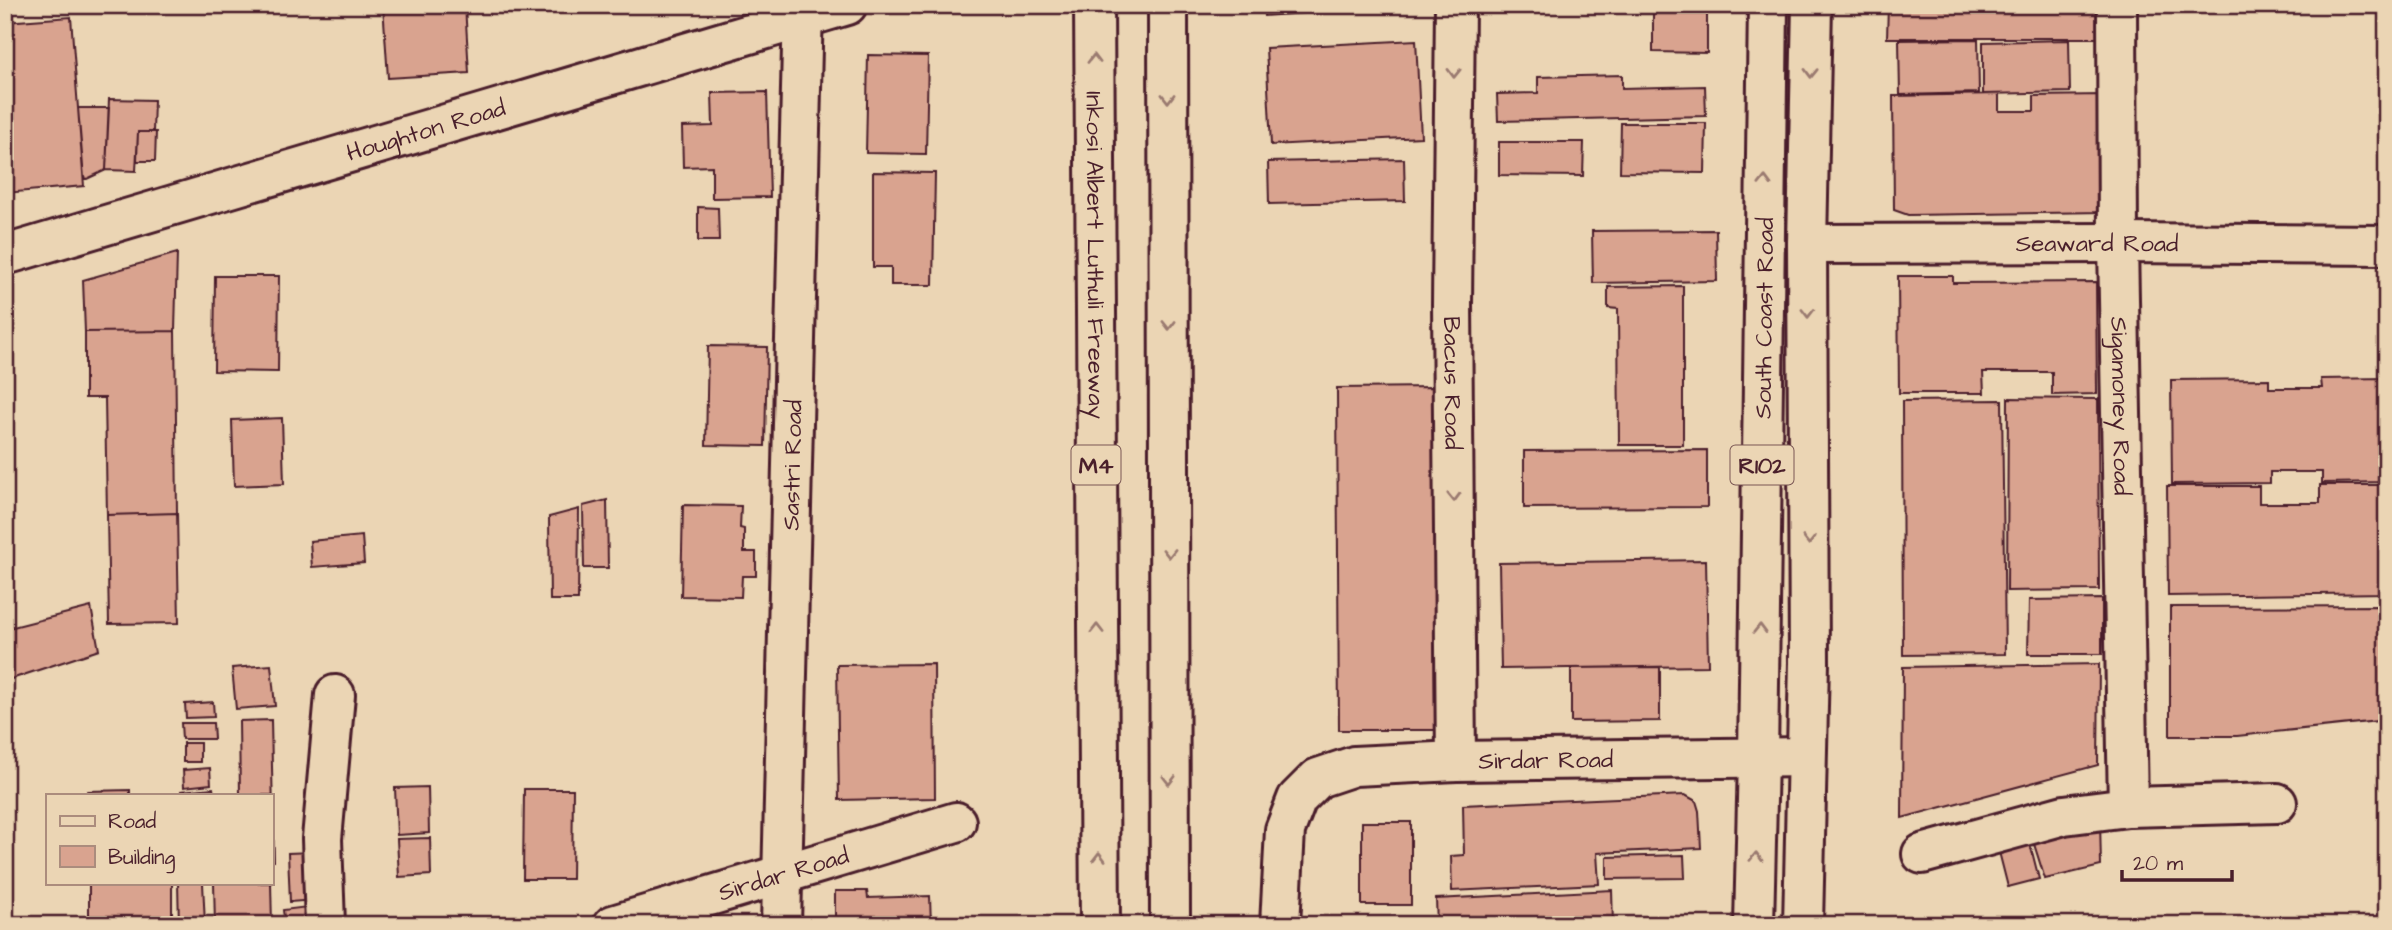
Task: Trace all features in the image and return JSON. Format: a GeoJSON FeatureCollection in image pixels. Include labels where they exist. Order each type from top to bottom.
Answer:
{"type":"FeatureCollection","features":[{"type":"Feature","properties":{"kind":"main road","name":"Houghton Road"},"geometry":{"type":"LineString","coordinates":[[5,255],[803,12],[847,5]]}},
{"type":"Feature","properties":{"kind":"main road","name":"Inkosi Albert Luthuli Freeway"},"geometry":{"type":"LineString","coordinates":[[1094,5],[1100,925]]}},
{"type":"Feature","properties":{"kind":"main road"},"geometry":{"type":"LineString","coordinates":[[1168,5],[1170,925]]}},
{"type":"Feature","properties":{"kind":"main road","name":"Bacus Road"},"geometry":{"type":"LineString","coordinates":[[1455,5],[1452,304],[1456,761]]}},
{"type":"Feature","properties":{"kind":"main road","name":"South Coast Road"},"geometry":{"type":"LineString","coordinates":[[1754,925],[1768,5]]}},
{"type":"Feature","properties":{"kind":"main road","name":"South Coast Road"},"geometry":{"type":"LineString","coordinates":[[1803,925],[1809,662],[1808,244],[1812,5]]}},
{"type":"Feature","properties":{"kind":"main road","name":"Sigamoney Road"},"geometry":{"type":"LineString","coordinates":[[2117,5],[2127,807]]}},
{"type":"Feature","properties":{"kind":"main road","name":"Sastri Road"},"geometry":{"type":"LineString","coordinates":[[781,925],[803,12]]}},
{"type":"Feature","properties":{"kind":"main road","name":"Seaward Road"},"geometry":{"type":"LineString","coordinates":[[1808,244],[2387,245]]}},
{"type":"Feature","properties":{"kind":"main road"},"geometry":{"type":"LineString","coordinates":[[325,925],[322,839],[334,695]]}},
{"type":"Feature","properties":{"kind":"main road","name":"Sirdar Road"},"geometry":{"type":"LineString","coordinates":[[1280,925],[1285,830],[1297,799],[1318,778],[1354,766],[1456,761],[1807,757]]}},
{"type":"Feature","properties":{"kind":"main road"},"geometry":{"type":"LineString","coordinates":[[1922,854],[2064,815],[2127,807],[2277,803]]}},
{"type":"Feature","properties":{"kind":"main road","name":"Sirdar Road"},"geometry":{"type":"LineString","coordinates":[[613,925],[956,822]]}},
{"type":"Feature","properties":{"kind":"building"},"geometry":{"type":"Polygon","coordinates":[[[383,5],[465,5],[469,73],[388,78],[383,5]]]}},
{"type":"Feature","properties":{"kind":"building"},"geometry":{"type":"Polygon","coordinates":[[[1263,5],[1332,5],[1332,11],[1264,16],[1263,5]]]}},
{"type":"Feature","properties":{"kind":"building"},"geometry":{"type":"Polygon","coordinates":[[[1653,5],[1707,5],[1707,53],[1653,52],[1653,5]]]}},
{"type":"Feature","properties":{"kind":"building"},"geometry":{"type":"Polygon","coordinates":[[[1888,5],[2107,5],[2107,38],[1887,38],[1888,5]]]}},
{"type":"Feature","properties":{"kind":"building"},"geometry":{"type":"Polygon","coordinates":[[[71,17],[84,186],[5,193],[5,22],[71,17]]]}},
{"type":"Feature","properties":{"kind":"building"},"geometry":{"type":"Polygon","coordinates":[[[1978,39],[1979,93],[1900,95],[1899,40],[1978,39]]]}},
{"type":"Feature","properties":{"kind":"building"},"geometry":{"type":"Polygon","coordinates":[[[1416,40],[1421,137],[1271,145],[1266,48],[1416,40]]]}},
{"type":"Feature","properties":{"kind":"building"},"geometry":{"type":"Polygon","coordinates":[[[2069,40],[2070,92],[1983,94],[1983,42],[2069,40]]]}},
{"type":"Feature","properties":{"kind":"building"},"geometry":{"type":"Polygon","coordinates":[[[868,55],[928,56],[926,154],[866,153],[868,55]]]}},
{"type":"Feature","properties":{"kind":"building"},"geometry":{"type":"Polygon","coordinates":[[[1622,75],[1622,88],[1705,86],[1706,116],[1498,121],[1497,94],[1538,93],[1538,77],[1622,75]]]}},
{"type":"Feature","properties":{"kind":"building"},"geometry":{"type":"Polygon","coordinates":[[[767,92],[770,197],[712,198],[712,166],[683,167],[682,127],[713,126],[712,93],[767,92]]]}},
{"type":"Feature","properties":{"kind":"building"},"geometry":{"type":"Polygon","coordinates":[[[1999,94],[1999,111],[2034,111],[2034,96],[2102,95],[2103,212],[1908,215],[1894,210],[1893,96],[1999,94]]]}},
{"type":"Feature","properties":{"kind":"building"},"geometry":{"type":"Polygon","coordinates":[[[109,99],[154,100],[153,132],[138,132],[136,171],[106,170],[109,99]]]}},
{"type":"Feature","properties":{"kind":"building"},"geometry":{"type":"Polygon","coordinates":[[[78,108],[109,108],[106,170],[87,179],[84,178],[78,108]]]}},
{"type":"Feature","properties":{"kind":"building"},"geometry":{"type":"Polygon","coordinates":[[[1621,123],[1706,123],[1705,173],[1620,172],[1621,123]]]}},
{"type":"Feature","properties":{"kind":"building"},"geometry":{"type":"Polygon","coordinates":[[[138,132],[156,132],[155,161],[137,161],[138,132]]]}},
{"type":"Feature","properties":{"kind":"building"},"geometry":{"type":"Polygon","coordinates":[[[1499,142],[1584,142],[1583,176],[1499,175],[1499,142]]]}},
{"type":"Feature","properties":{"kind":"building"},"geometry":{"type":"Polygon","coordinates":[[[1404,159],[1405,201],[1269,204],[1268,162],[1404,159]]]}},
{"type":"Feature","properties":{"kind":"building"},"geometry":{"type":"Polygon","coordinates":[[[873,172],[935,173],[933,285],[891,285],[891,267],[873,267],[873,172]]]}},
{"type":"Feature","properties":{"kind":"building"},"geometry":{"type":"Polygon","coordinates":[[[698,207],[718,208],[719,241],[698,241],[698,207]]]}},
{"type":"Feature","properties":{"kind":"building"},"geometry":{"type":"Polygon","coordinates":[[[1716,230],[1717,281],[1593,283],[1592,231],[1716,230]]]}},
{"type":"Feature","properties":{"kind":"building"},"geometry":{"type":"Polygon","coordinates":[[[177,253],[175,331],[85,332],[83,280],[177,253]]]}},
{"type":"Feature","properties":{"kind":"building"},"geometry":{"type":"Polygon","coordinates":[[[215,276],[279,276],[278,372],[214,371],[215,276]]]}},
{"type":"Feature","properties":{"kind":"building"},"geometry":{"type":"Polygon","coordinates":[[[1898,276],[1953,276],[1953,283],[2096,282],[2097,394],[2052,395],[2052,372],[1983,372],[1984,393],[1899,393],[1898,276]]]}},
{"type":"Feature","properties":{"kind":"building"},"geometry":{"type":"Polygon","coordinates":[[[1683,286],[1683,445],[1619,445],[1618,309],[1608,308],[1608,287],[1683,286]]]}},
{"type":"Feature","properties":{"kind":"building"},"geometry":{"type":"Polygon","coordinates":[[[175,331],[177,513],[107,515],[105,398],[85,398],[85,332],[175,331]]]}},
{"type":"Feature","properties":{"kind":"building"},"geometry":{"type":"Polygon","coordinates":[[[708,346],[767,347],[765,446],[706,445],[708,346]]]}},
{"type":"Feature","properties":{"kind":"building"},"geometry":{"type":"Polygon","coordinates":[[[2387,378],[2387,482],[2322,483],[2322,472],[2270,472],[2270,483],[2172,484],[2171,380],[2269,379],[2269,388],[2322,388],[2321,379],[2387,378]]]}},
{"type":"Feature","properties":{"kind":"building"},"geometry":{"type":"Polygon","coordinates":[[[1435,387],[1436,730],[1339,730],[1337,388],[1435,387]]]}},
{"type":"Feature","properties":{"kind":"building"},"geometry":{"type":"Polygon","coordinates":[[[2008,398],[2098,399],[2099,590],[2007,591],[2008,398]]]}},
{"type":"Feature","properties":{"kind":"building"},"geometry":{"type":"Polygon","coordinates":[[[2002,400],[2005,654],[1903,655],[1902,401],[2002,400]]]}},
{"type":"Feature","properties":{"kind":"building"},"geometry":{"type":"Polygon","coordinates":[[[282,418],[284,484],[234,486],[232,420],[282,418]]]}},
{"type":"Feature","properties":{"kind":"building"},"geometry":{"type":"Polygon","coordinates":[[[1707,450],[1707,507],[1524,508],[1524,451],[1707,450]]]}},
{"type":"Feature","properties":{"kind":"building"},"geometry":{"type":"Polygon","coordinates":[[[2320,485],[2387,485],[2387,593],[2168,596],[2167,486],[2259,486],[2259,503],[2320,503],[2320,485]]]}},
{"type":"Feature","properties":{"kind":"building"},"geometry":{"type":"Polygon","coordinates":[[[607,500],[608,568],[584,568],[583,506],[607,500]]]}},
{"type":"Feature","properties":{"kind":"building"},"geometry":{"type":"Polygon","coordinates":[[[683,505],[741,506],[740,528],[744,529],[744,552],[756,552],[756,576],[742,576],[741,597],[681,596],[683,505]]]}},
{"type":"Feature","properties":{"kind":"building"},"geometry":{"type":"Polygon","coordinates":[[[579,509],[578,600],[550,600],[549,517],[579,509]]]}},
{"type":"Feature","properties":{"kind":"building"},"geometry":{"type":"Polygon","coordinates":[[[177,513],[179,623],[109,624],[107,515],[177,513]]]}},
{"type":"Feature","properties":{"kind":"building"},"geometry":{"type":"Polygon","coordinates":[[[362,536],[364,563],[312,567],[310,541],[362,536]]]}},
{"type":"Feature","properties":{"kind":"building"},"geometry":{"type":"Polygon","coordinates":[[[1706,560],[1708,666],[1501,669],[1499,563],[1706,560]]]}},
{"type":"Feature","properties":{"kind":"building"},"geometry":{"type":"Polygon","coordinates":[[[2102,599],[2102,654],[2028,654],[2029,600],[2102,599]]]}},
{"type":"Feature","properties":{"kind":"building"},"geometry":{"type":"Polygon","coordinates":[[[2387,606],[2387,720],[2237,736],[2170,736],[2170,607],[2387,606]]]}},
{"type":"Feature","properties":{"kind":"building"},"geometry":{"type":"Polygon","coordinates":[[[91,607],[99,650],[5,681],[5,629],[91,607]]]}},
{"type":"Feature","properties":{"kind":"building"},"geometry":{"type":"Polygon","coordinates":[[[934,664],[935,798],[839,800],[837,665],[934,664]]]}},
{"type":"Feature","properties":{"kind":"building"},"geometry":{"type":"Polygon","coordinates":[[[2099,664],[2098,765],[1902,818],[1903,667],[2099,664]]]}},
{"type":"Feature","properties":{"kind":"building"},"geometry":{"type":"Polygon","coordinates":[[[271,665],[275,706],[236,709],[232,668],[271,665]]]}},
{"type":"Feature","properties":{"kind":"building"},"geometry":{"type":"Polygon","coordinates":[[[1660,667],[1660,721],[1571,722],[1571,668],[1660,667]]]}},
{"type":"Feature","properties":{"kind":"building"},"geometry":{"type":"Polygon","coordinates":[[[213,702],[214,717],[186,718],[185,704],[213,702]]]}},
{"type":"Feature","properties":{"kind":"building"},"geometry":{"type":"Polygon","coordinates":[[[271,720],[273,794],[240,794],[239,721],[271,720]]]}},
{"type":"Feature","properties":{"kind":"building"},"geometry":{"type":"Polygon","coordinates":[[[181,723],[213,723],[214,739],[182,739],[181,723]]]}},
{"type":"Feature","properties":{"kind":"building"},"geometry":{"type":"Polygon","coordinates":[[[183,743],[200,743],[200,762],[183,762],[183,743]]]}},
{"type":"Feature","properties":{"kind":"building"},"geometry":{"type":"Polygon","coordinates":[[[210,768],[211,784],[184,787],[183,770],[210,768]]]}},
{"type":"Feature","properties":{"kind":"building"},"geometry":{"type":"Polygon","coordinates":[[[428,787],[429,833],[397,835],[395,788],[428,787]]]}},
{"type":"Feature","properties":{"kind":"building"},"geometry":{"type":"Polygon","coordinates":[[[213,788],[214,794],[181,794],[181,791],[213,788]]]}},
{"type":"Feature","properties":{"kind":"building"},"geometry":{"type":"Polygon","coordinates":[[[524,789],[573,789],[572,879],[523,879],[524,789]]]}},
{"type":"Feature","properties":{"kind":"building"},"geometry":{"type":"Polygon","coordinates":[[[130,790],[130,794],[88,794],[88,791],[130,790]]]}},
{"type":"Feature","properties":{"kind":"building"},"geometry":{"type":"Polygon","coordinates":[[[1685,795],[1696,801],[1701,848],[1597,853],[1599,884],[1452,891],[1451,856],[1464,855],[1463,805],[1685,795]]]}},
{"type":"Feature","properties":{"kind":"building"},"geometry":{"type":"Polygon","coordinates":[[[2100,820],[2101,866],[2045,879],[2029,828],[2100,820]]]}},
{"type":"Feature","properties":{"kind":"building"},"geometry":{"type":"Polygon","coordinates":[[[1362,822],[1411,822],[1411,905],[1362,905],[1362,822]]]}},
{"type":"Feature","properties":{"kind":"building"},"geometry":{"type":"Polygon","coordinates":[[[2027,832],[2039,879],[2008,887],[1996,840],[2027,832]]]}},
{"type":"Feature","properties":{"kind":"building"},"geometry":{"type":"Polygon","coordinates":[[[430,838],[431,875],[399,877],[397,839],[430,838]]]}},
{"type":"Feature","properties":{"kind":"building"},"geometry":{"type":"Polygon","coordinates":[[[312,852],[315,900],[290,902],[288,853],[312,852]]]}},
{"type":"Feature","properties":{"kind":"building"},"geometry":{"type":"Polygon","coordinates":[[[1684,855],[1685,878],[1607,879],[1607,857],[1684,855]]]}},
{"type":"Feature","properties":{"kind":"building"},"geometry":{"type":"Polygon","coordinates":[[[89,884],[172,884],[172,921],[178,921],[178,925],[83,925],[83,922],[89,922],[89,884]]]}},
{"type":"Feature","properties":{"kind":"building"},"geometry":{"type":"Polygon","coordinates":[[[178,884],[203,884],[205,925],[179,925],[178,884]]]}},
{"type":"Feature","properties":{"kind":"building"},"geometry":{"type":"Polygon","coordinates":[[[214,884],[271,884],[272,925],[215,925],[214,884]]]}},
{"type":"Feature","properties":{"kind":"building"},"geometry":{"type":"Polygon","coordinates":[[[1612,890],[1613,925],[1437,925],[1436,899],[1612,890]]]}},
{"type":"Feature","properties":{"kind":"building"},"geometry":{"type":"Polygon","coordinates":[[[835,891],[867,891],[868,898],[930,896],[931,925],[835,925],[835,891]]]}},
{"type":"Feature","properties":{"kind":"building"},"geometry":{"type":"Polygon","coordinates":[[[331,904],[334,925],[285,925],[283,910],[331,904]]]}}]}
